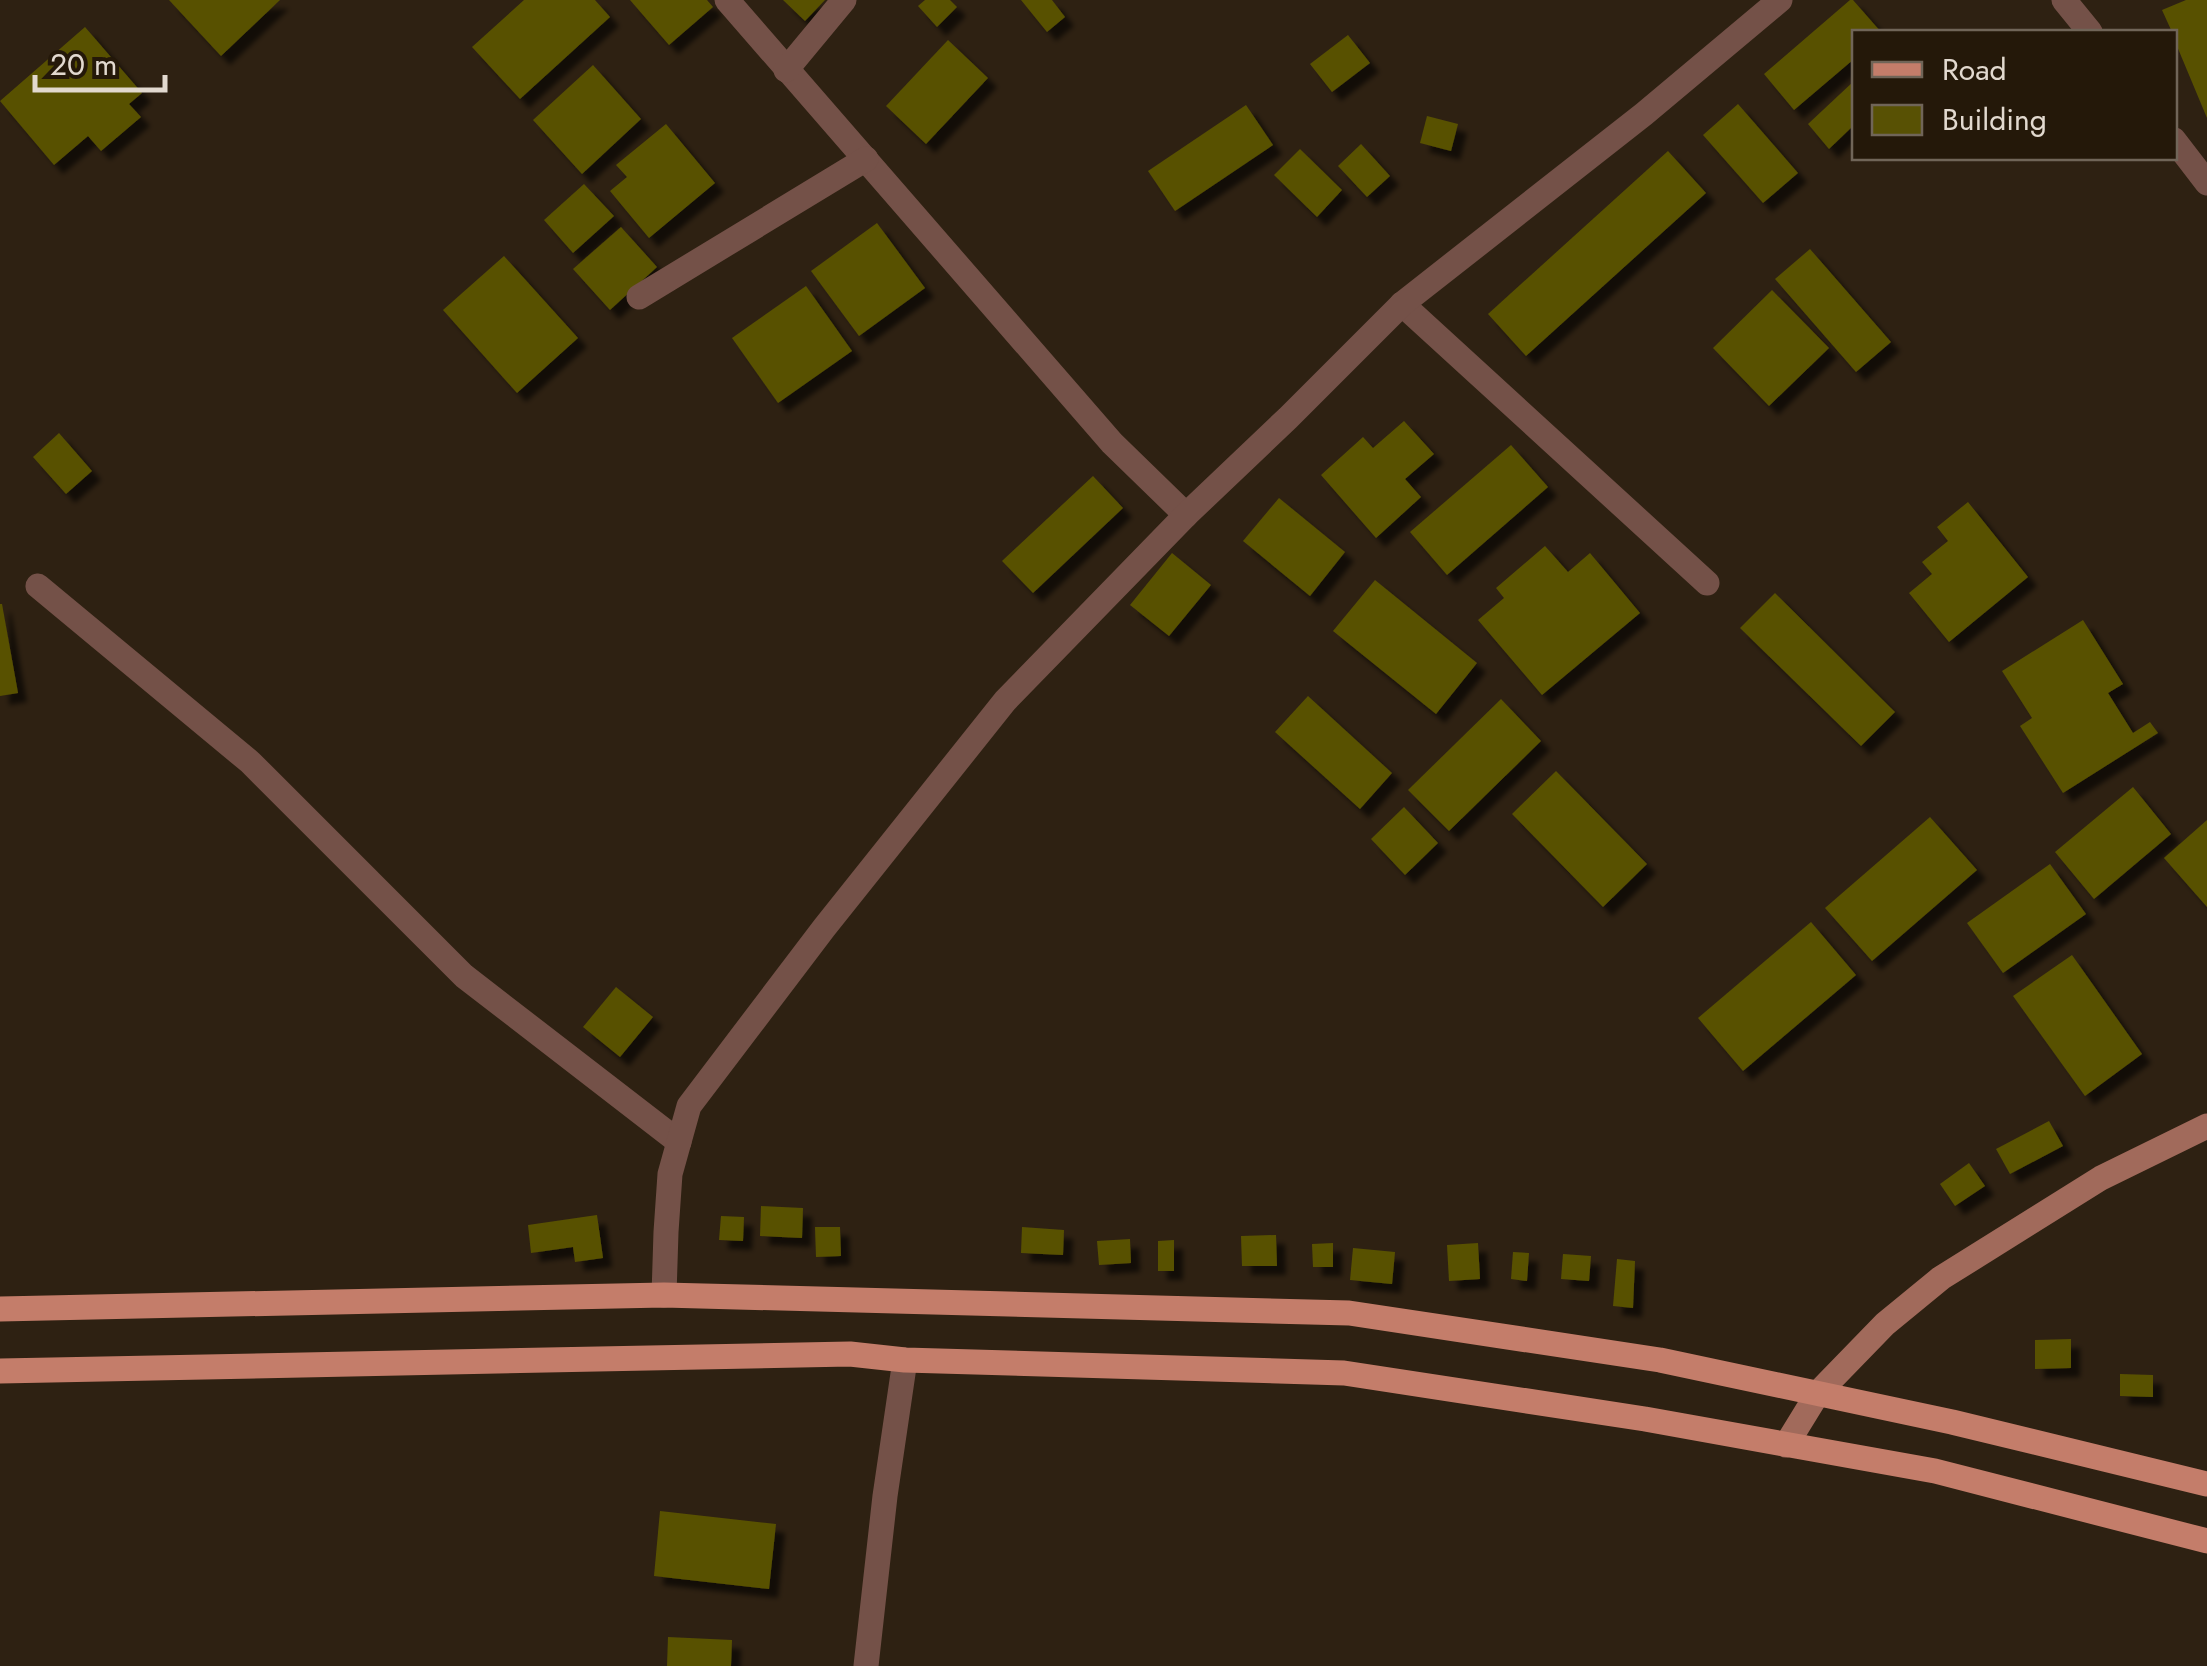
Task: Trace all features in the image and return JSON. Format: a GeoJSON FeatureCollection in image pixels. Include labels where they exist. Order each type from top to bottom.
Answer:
{"type":"FeatureCollection","features":[{"type":"Feature","properties":{"kind":"main road"},"geometry":{"type":"LineString","coordinates":[[0,1309],[664,1295],[1350,1313],[1660,1360],[1952,1422],[2207,1484]]}},
{"type":"Feature","properties":{"kind":"main road"},"geometry":{"type":"LineString","coordinates":[[0,1370],[850,1354],[905,1360],[1344,1373],[1645,1419],[1935,1471],[2207,1541]]}},
{"type":"Feature","properties":{"kind":"street"},"geometry":{"type":"LineString","coordinates":[[728,0],[1112,443],[1186,515]]}},
{"type":"Feature","properties":{"kind":"street"},"geometry":{"type":"LineString","coordinates":[[786,70],[844,0]]}},
{"type":"Feature","properties":{"kind":"street"},"geometry":{"type":"LineString","coordinates":[[664,1295],[670,1174],[689,1106],[824,928],[1005,701],[1186,515],[1402,304],[1644,114],[1780,0]]}},
{"type":"Feature","properties":{"kind":"street"},"geometry":{"type":"LineString","coordinates":[[2064,0],[2088,30]]}},
{"type":"Feature","properties":{"kind":"street"},"geometry":{"type":"LineString","coordinates":[[2177,144],[2207,183]]}},
{"type":"Feature","properties":{"kind":"street"},"geometry":{"type":"LineString","coordinates":[[639,296],[866,159]]}},
{"type":"Feature","properties":{"kind":"street"},"geometry":{"type":"LineString","coordinates":[[1402,304],[1707,583]]}},
{"type":"Feature","properties":{"kind":"street"},"geometry":{"type":"LineString","coordinates":[[38,586],[250,762],[464,976],[679,1142]]}},
{"type":"Feature","properties":{"kind":"street"},"geometry":{"type":"LineString","coordinates":[[1786,1444],[1818,1393],[1885,1324],[1941,1278],[2101,1178],[2207,1126]]}},
{"type":"Feature","properties":{"kind":"street"},"geometry":{"type":"LineString","coordinates":[[866,1666],[905,1360]]}},
{"type":"Feature","properties":{"kind":"building"},"geometry":{"type":"Polygon","coordinates":[[[169,0],[280,0],[221,56],[169,0]]]}},
{"type":"Feature","properties":{"kind":"building"},"geometry":{"type":"Polygon","coordinates":[[[524,0],[595,0],[610,17],[520,99],[472,47],[524,0]]]}},
{"type":"Feature","properties":{"kind":"building"},"geometry":{"type":"Polygon","coordinates":[[[630,0],[707,0],[713,7],[669,45],[630,0]]]}},
{"type":"Feature","properties":{"kind":"building"},"geometry":{"type":"Polygon","coordinates":[[[783,0],[825,0],[805,21],[783,0]]]}},
{"type":"Feature","properties":{"kind":"building"},"geometry":{"type":"Polygon","coordinates":[[[925,0],[950,0],[957,7],[937,27],[918,6],[925,0]]]}},
{"type":"Feature","properties":{"kind":"building"},"geometry":{"type":"Polygon","coordinates":[[[1021,0],[1052,0],[1065,17],[1047,32],[1021,0]]]}},
{"type":"Feature","properties":{"kind":"building"},"geometry":{"type":"Polygon","coordinates":[[[1850,0],[1879,30],[1852,30],[1852,61],[1794,110],[1764,74],[1850,0]]]}},
{"type":"Feature","properties":{"kind":"building"},"geometry":{"type":"Polygon","coordinates":[[[2186,0],[2207,0],[2207,118],[2177,46],[2177,30],[2171,30],[2162,10],[2186,0]]]}},
{"type":"Feature","properties":{"kind":"building"},"geometry":{"type":"Polygon","coordinates":[[[85,27],[142,93],[129,104],[141,117],[101,151],[88,136],[54,165],[0,101],[85,27]]]}},
{"type":"Feature","properties":{"kind":"building"},"geometry":{"type":"Polygon","coordinates":[[[1348,35],[1370,63],[1332,92],[1310,64],[1348,35]]]}},
{"type":"Feature","properties":{"kind":"building"},"geometry":{"type":"Polygon","coordinates":[[[948,40],[988,78],[926,144],[886,106],[948,40]]]}},
{"type":"Feature","properties":{"kind":"building"},"geometry":{"type":"Polygon","coordinates":[[[593,65],[641,119],[582,174],[533,120],[593,65]]]}},
{"type":"Feature","properties":{"kind":"building"},"geometry":{"type":"Polygon","coordinates":[[[1852,83],[1852,127],[1829,149],[1808,124],[1852,83]]]}},
{"type":"Feature","properties":{"kind":"building"},"geometry":{"type":"Polygon","coordinates":[[[1738,104],[1798,173],[1763,203],[1703,135],[1738,104]]]}},
{"type":"Feature","properties":{"kind":"building"},"geometry":{"type":"Polygon","coordinates":[[[1246,105],[1273,145],[1175,211],[1148,171],[1246,105]]]}},
{"type":"Feature","properties":{"kind":"building"},"geometry":{"type":"Polygon","coordinates":[[[1427,116],[1458,124],[1451,151],[1420,143],[1427,116]]]}},
{"type":"Feature","properties":{"kind":"building"},"geometry":{"type":"Polygon","coordinates":[[[666,124],[715,183],[649,238],[610,191],[627,177],[616,165],[666,124]]]}},
{"type":"Feature","properties":{"kind":"building"},"geometry":{"type":"Polygon","coordinates":[[[1361,144],[1390,176],[1367,197],[1338,166],[1361,144]]]}},
{"type":"Feature","properties":{"kind":"building"},"geometry":{"type":"Polygon","coordinates":[[[1300,149],[1342,190],[1317,217],[1274,175],[1300,149]]]}},
{"type":"Feature","properties":{"kind":"building"},"geometry":{"type":"Polygon","coordinates":[[[1668,151],[1706,193],[1526,356],[1488,314],[1668,151]]]}},
{"type":"Feature","properties":{"kind":"building"},"geometry":{"type":"Polygon","coordinates":[[[584,184],[614,216],[573,253],[544,220],[584,184]]]}},
{"type":"Feature","properties":{"kind":"building"},"geometry":{"type":"Polygon","coordinates":[[[877,223],[925,288],[859,336],[811,271],[877,223]]]}},
{"type":"Feature","properties":{"kind":"building"},"geometry":{"type":"Polygon","coordinates":[[[621,227],[657,267],[610,310],[573,269],[621,227]]]}},
{"type":"Feature","properties":{"kind":"building"},"geometry":{"type":"Polygon","coordinates":[[[1810,249],[1891,342],[1856,372],[1775,279],[1810,249]]]}},
{"type":"Feature","properties":{"kind":"building"},"geometry":{"type":"Polygon","coordinates":[[[504,256],[578,338],[517,393],[443,310],[504,256]]]}},
{"type":"Feature","properties":{"kind":"building"},"geometry":{"type":"Polygon","coordinates":[[[806,286],[852,351],[778,403],[732,338],[806,286]]]}},
{"type":"Feature","properties":{"kind":"building"},"geometry":{"type":"Polygon","coordinates":[[[1772,290],[1829,348],[1769,406],[1713,348],[1772,290]]]}},
{"type":"Feature","properties":{"kind":"building"},"geometry":{"type":"Polygon","coordinates":[[[1404,421],[1434,454],[1405,479],[1421,497],[1376,538],[1321,475],[1363,437],[1373,448],[1404,421]]]}},
{"type":"Feature","properties":{"kind":"building"},"geometry":{"type":"Polygon","coordinates":[[[59,433],[92,471],[66,494],[33,457],[59,433]]]}},
{"type":"Feature","properties":{"kind":"building"},"geometry":{"type":"Polygon","coordinates":[[[1511,445],[1548,487],[1447,575],[1410,532],[1511,445]]]}},
{"type":"Feature","properties":{"kind":"building"},"geometry":{"type":"Polygon","coordinates":[[[1093,476],[1123,508],[1033,593],[1002,561],[1093,476]]]}},
{"type":"Feature","properties":{"kind":"building"},"geometry":{"type":"Polygon","coordinates":[[[1279,498],[1345,552],[1310,596],[1243,541],[1279,498]]]}},
{"type":"Feature","properties":{"kind":"building"},"geometry":{"type":"Polygon","coordinates":[[[1968,502],[2028,577],[1949,642],[1909,593],[1932,574],[1922,562],[1948,541],[1937,527],[1968,502]]]}},
{"type":"Feature","properties":{"kind":"building"},"geometry":{"type":"Polygon","coordinates":[[[1545,546],[1568,572],[1590,553],[1640,613],[1542,695],[1478,620],[1504,598],[1496,588],[1545,546]]]}},
{"type":"Feature","properties":{"kind":"building"},"geometry":{"type":"Polygon","coordinates":[[[1172,553],[1211,585],[1169,636],[1130,605],[1172,553]]]}},
{"type":"Feature","properties":{"kind":"building"},"geometry":{"type":"Polygon","coordinates":[[[1375,580],[1477,663],[1436,714],[1333,631],[1375,580]]]}},
{"type":"Feature","properties":{"kind":"building"},"geometry":{"type":"Polygon","coordinates":[[[1775,593],[1895,712],[1861,746],[1740,628],[1775,593]]]}},
{"type":"Feature","properties":{"kind":"building"},"geometry":{"type":"Polygon","coordinates":[[[0,604],[18,693],[0,696],[0,604]]]}},
{"type":"Feature","properties":{"kind":"building"},"geometry":{"type":"Polygon","coordinates":[[[2083,620],[2123,684],[2108,693],[2133,733],[2150,722],[2158,733],[2063,793],[2020,726],[2032,718],[2002,671],[2083,620]]]}},
{"type":"Feature","properties":{"kind":"building"},"geometry":{"type":"Polygon","coordinates":[[[1308,696],[1392,773],[1360,809],[1275,732],[1308,696]]]}},
{"type":"Feature","properties":{"kind":"building"},"geometry":{"type":"Polygon","coordinates":[[[1501,699],[1541,741],[1449,831],[1408,790],[1501,699]]]}},
{"type":"Feature","properties":{"kind":"building"},"geometry":{"type":"Polygon","coordinates":[[[1556,771],[1647,864],[1603,907],[1512,814],[1556,771]]]}},
{"type":"Feature","properties":{"kind":"building"},"geometry":{"type":"Polygon","coordinates":[[[2133,787],[2171,834],[2094,899],[2055,852],[2133,787]]]}},
{"type":"Feature","properties":{"kind":"building"},"geometry":{"type":"Polygon","coordinates":[[[1404,807],[1438,843],[1405,875],[1371,839],[1404,807]]]}},
{"type":"Feature","properties":{"kind":"building"},"geometry":{"type":"Polygon","coordinates":[[[1930,817],[1977,870],[1872,961],[1825,908],[1930,817]]]}},
{"type":"Feature","properties":{"kind":"building"},"geometry":{"type":"Polygon","coordinates":[[[2207,820],[2207,907],[2164,858],[2207,820]]]}},
{"type":"Feature","properties":{"kind":"building"},"geometry":{"type":"Polygon","coordinates":[[[2050,864],[2086,914],[2003,973],[1967,923],[2050,864]]]}},
{"type":"Feature","properties":{"kind":"building"},"geometry":{"type":"Polygon","coordinates":[[[1811,922],[1856,975],[1743,1071],[1698,1018],[1811,922]]]}},
{"type":"Feature","properties":{"kind":"building"},"geometry":{"type":"Polygon","coordinates":[[[2072,955],[2142,1054],[2085,1096],[2013,996],[2072,955]]]}},
{"type":"Feature","properties":{"kind":"building"},"geometry":{"type":"Polygon","coordinates":[[[616,987],[653,1017],[620,1057],[583,1027],[616,987]]]}},
{"type":"Feature","properties":{"kind":"building"},"geometry":{"type":"Polygon","coordinates":[[[2049,1121],[2063,1146],[2010,1174],[1996,1149],[2049,1121]]]}},
{"type":"Feature","properties":{"kind":"building"},"geometry":{"type":"Polygon","coordinates":[[[1969,1163],[1985,1186],[1955,1206],[1940,1184],[1969,1163]]]}},
{"type":"Feature","properties":{"kind":"building"},"geometry":{"type":"Polygon","coordinates":[[[761,1206],[803,1208],[802,1238],[760,1236],[761,1206]]]}},
{"type":"Feature","properties":{"kind":"building"},"geometry":{"type":"Polygon","coordinates":[[[597,1215],[603,1258],[575,1262],[573,1247],[531,1253],[528,1225],[597,1215]]]}},
{"type":"Feature","properties":{"kind":"building"},"geometry":{"type":"Polygon","coordinates":[[[721,1216],[744,1217],[743,1241],[719,1240],[721,1216]]]}},
{"type":"Feature","properties":{"kind":"building"},"geometry":{"type":"Polygon","coordinates":[[[815,1227],[840,1227],[841,1256],[816,1257],[815,1227]]]}},
{"type":"Feature","properties":{"kind":"building"},"geometry":{"type":"Polygon","coordinates":[[[1022,1227],[1064,1230],[1063,1255],[1021,1253],[1022,1227]]]}},
{"type":"Feature","properties":{"kind":"building"},"geometry":{"type":"Polygon","coordinates":[[[1276,1235],[1277,1266],[1242,1266],[1241,1236],[1276,1235]]]}},
{"type":"Feature","properties":{"kind":"building"},"geometry":{"type":"Polygon","coordinates":[[[1130,1239],[1131,1263],[1099,1265],[1097,1241],[1130,1239]]]}},
{"type":"Feature","properties":{"kind":"building"},"geometry":{"type":"Polygon","coordinates":[[[1174,1240],[1174,1271],[1158,1271],[1158,1241],[1174,1240]]]}},
{"type":"Feature","properties":{"kind":"building"},"geometry":{"type":"Polygon","coordinates":[[[1333,1243],[1333,1267],[1313,1267],[1312,1244],[1333,1243]]]}},
{"type":"Feature","properties":{"kind":"building"},"geometry":{"type":"Polygon","coordinates":[[[1478,1243],[1480,1279],[1449,1281],[1447,1245],[1478,1243]]]}},
{"type":"Feature","properties":{"kind":"building"},"geometry":{"type":"Polygon","coordinates":[[[1353,1248],[1395,1252],[1392,1284],[1350,1280],[1353,1248]]]}},
{"type":"Feature","properties":{"kind":"building"},"geometry":{"type":"Polygon","coordinates":[[[1513,1252],[1529,1253],[1527,1281],[1511,1279],[1513,1252]]]}},
{"type":"Feature","properties":{"kind":"building"},"geometry":{"type":"Polygon","coordinates":[[[1563,1254],[1591,1256],[1589,1281],[1561,1279],[1563,1254]]]}},
{"type":"Feature","properties":{"kind":"building"},"geometry":{"type":"Polygon","coordinates":[[[1617,1259],[1635,1261],[1633,1308],[1613,1306],[1617,1259]]]}},
{"type":"Feature","properties":{"kind":"building"},"geometry":{"type":"Polygon","coordinates":[[[2071,1339],[2071,1368],[2035,1369],[2035,1340],[2071,1339]]]}},
{"type":"Feature","properties":{"kind":"building"},"geometry":{"type":"Polygon","coordinates":[[[2120,1374],[2153,1375],[2153,1397],[2120,1396],[2120,1374]]]}},
{"type":"Feature","properties":{"kind":"building"},"geometry":{"type":"Polygon","coordinates":[[[660,1511],[776,1524],[769,1589],[654,1576],[660,1511]]]}},
{"type":"Feature","properties":{"kind":"building"},"geometry":{"type":"Polygon","coordinates":[[[668,1637],[732,1640],[731,1666],[667,1666],[668,1637]]]}}]}
